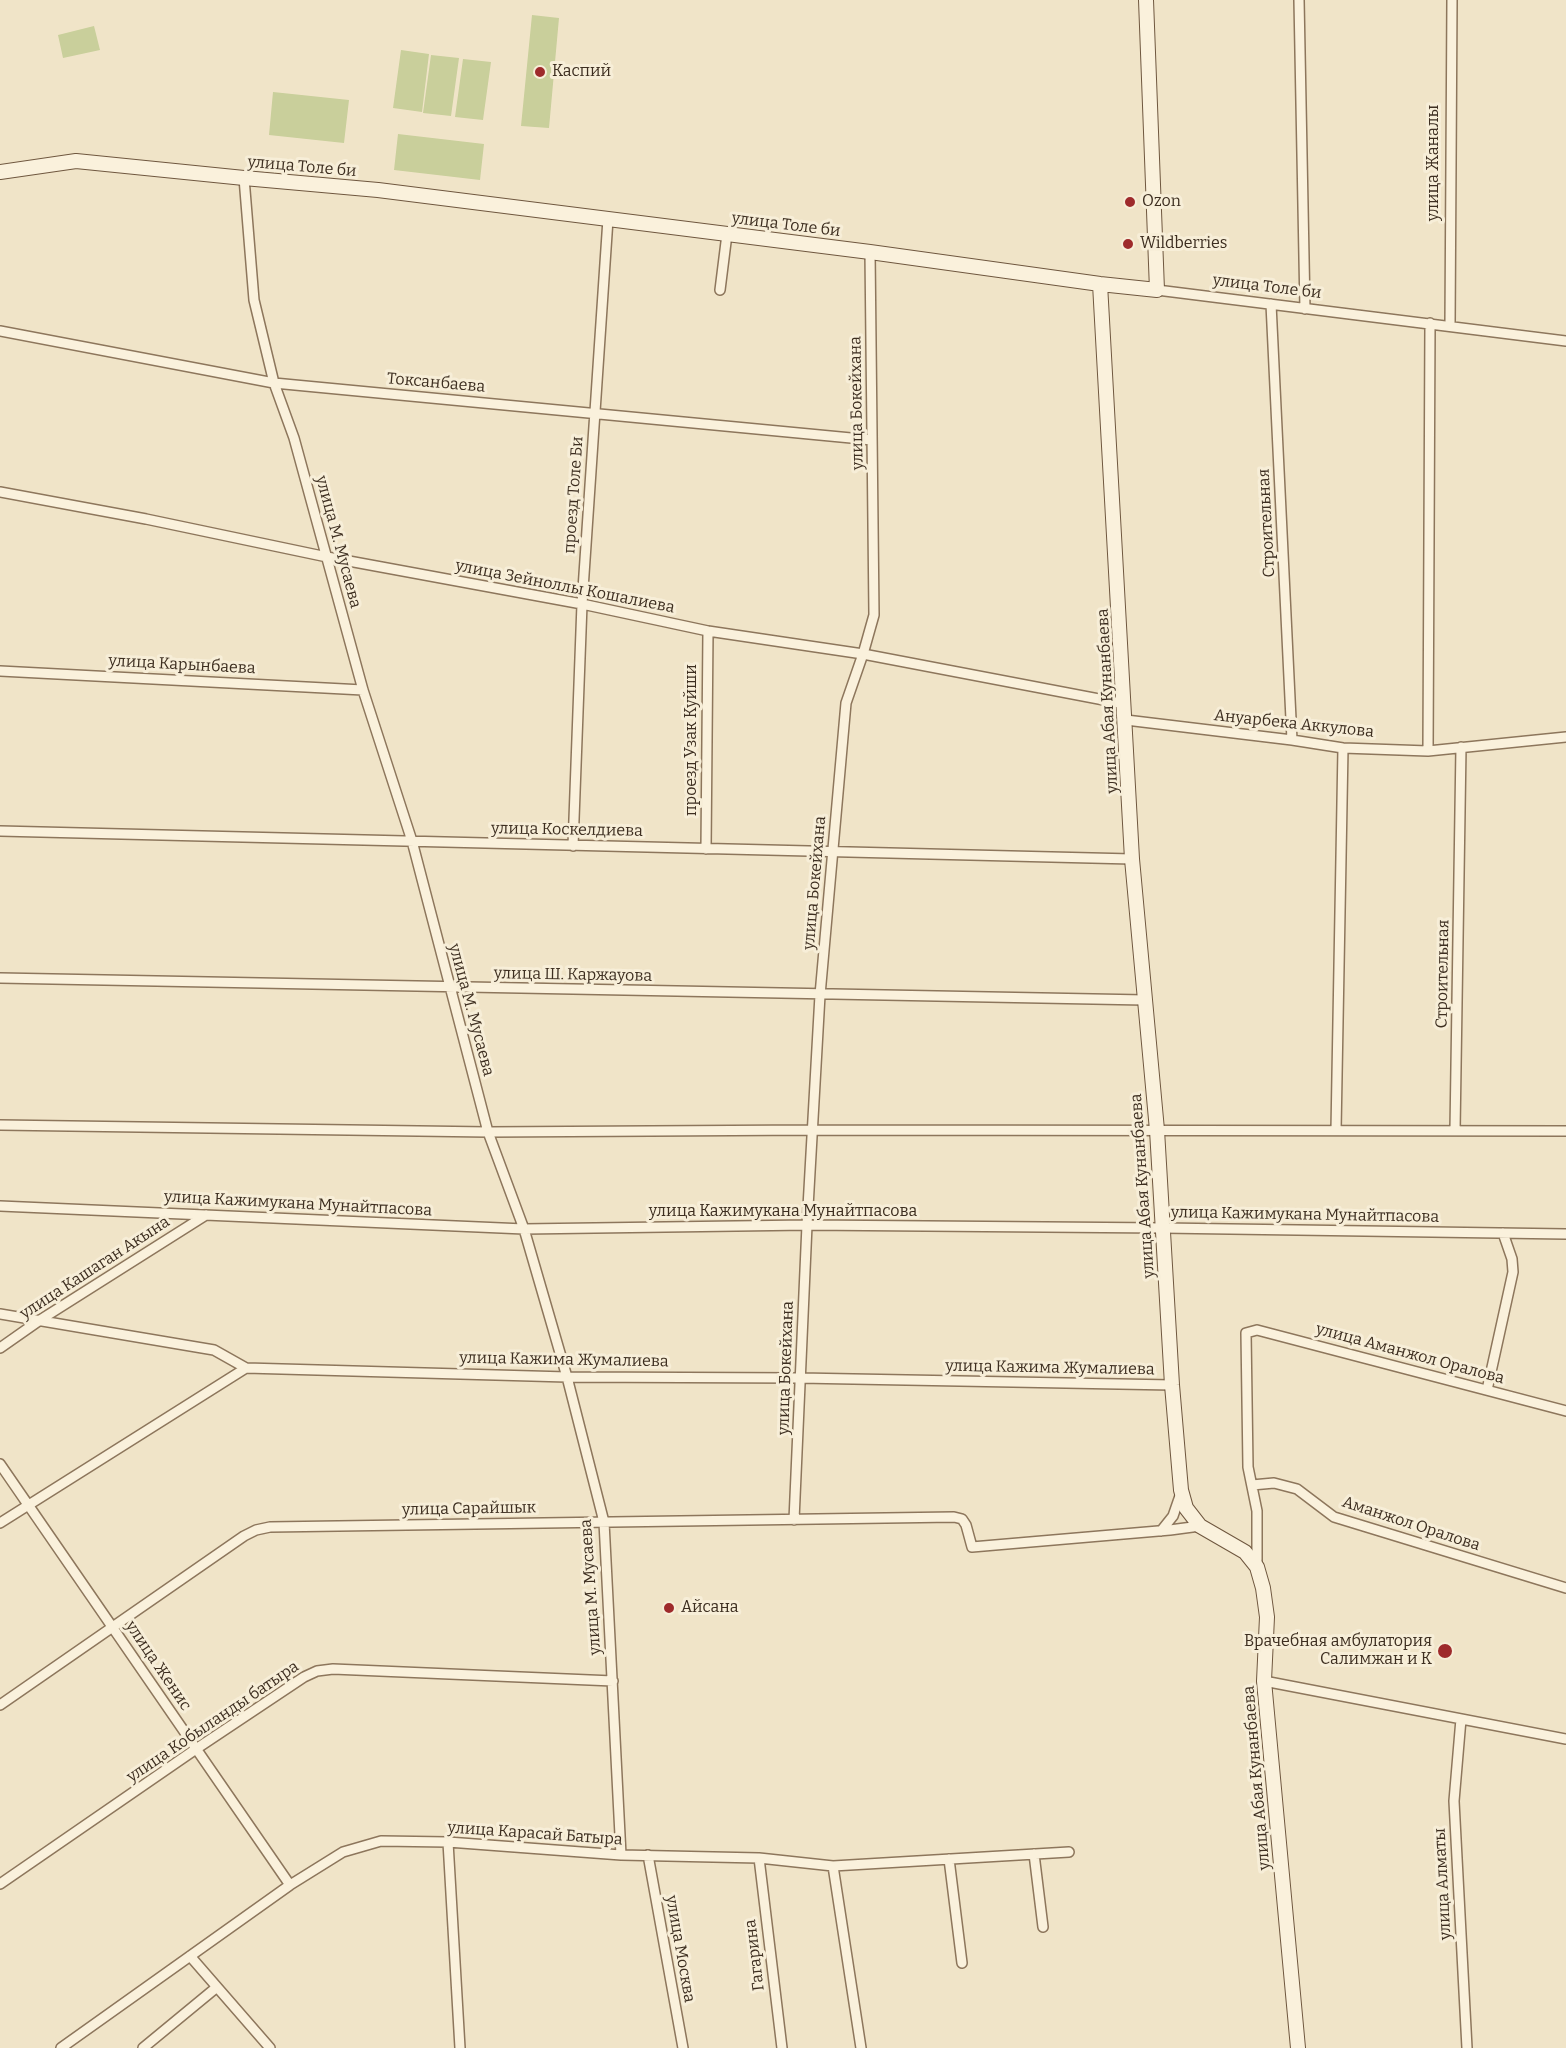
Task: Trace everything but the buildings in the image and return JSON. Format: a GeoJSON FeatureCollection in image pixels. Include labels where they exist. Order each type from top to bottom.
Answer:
{"type":"FeatureCollection","features":[{"type":"Feature","properties":{"kind":"street"},"geometry":{"type":"LineString","coordinates":[[1146,0],[1157,290]]}},
{"type":"Feature","properties":{"kind":"street"},"geometry":{"type":"LineString","coordinates":[[1299,0],[1305,309]]}},
{"type":"Feature","properties":{"kind":"street","name":"улица Жаналы"},"geometry":{"type":"LineString","coordinates":[[1450,326],[1452,0]]}},
{"type":"Feature","properties":{"kind":"street","name":"улица Толе би"},"geometry":{"type":"LineString","coordinates":[[0,172],[76,161],[378,190],[870,252],[1100,284],[1566,341]]}},
{"type":"Feature","properties":{"kind":"street","name":"улица М. Мусаева"},"geometry":{"type":"LineString","coordinates":[[244,178],[254,300],[274,382],[294,438],[363,690],[412,841],[488,1132],[524,1229],[567,1377],[604,1522],[621,1856]]}},
{"type":"Feature","properties":{"kind":"street","name":"проезд Толе Би"},"geometry":{"type":"LineString","coordinates":[[573,846],[582,604],[608,219]]}},
{"type":"Feature","properties":{"kind":"street"},"geometry":{"type":"LineString","coordinates":[[720,290],[727,234]]}},
{"type":"Feature","properties":{"kind":"street","name":"улица Бокейхана"},"geometry":{"type":"LineString","coordinates":[[794,1520],[820,995],[846,703],[874,615],[870,252]]}},
{"type":"Feature","properties":{"kind":"street","name":"улица Абая Кунанбаева"},"geometry":{"type":"LineString","coordinates":[[1100,284],[1132,859],[1156,1130],[1181,1490],[1186,1508],[1200,1526],[1245,1552],[1257,1568],[1263,1588],[1267,1617],[1264,1682],[1298,2048]]}},
{"type":"Feature","properties":{"kind":"street","name":"Строительная"},"geometry":{"type":"LineString","coordinates":[[1271,304],[1292,740]]}},
{"type":"Feature","properties":{"kind":"street"},"geometry":{"type":"LineString","coordinates":[[1428,751],[1430,323]]}},
{"type":"Feature","properties":{"kind":"street","name":"Токсанбаева"},"geometry":{"type":"LineString","coordinates":[[0,331],[274,382],[872,440]]}},
{"type":"Feature","properties":{"kind":"street","name":"улица Зейноллы Кошалиева"},"geometry":{"type":"LineString","coordinates":[[0,492],[146,519],[327,557],[582,604],[708,631],[863,654],[1125,704]]}},
{"type":"Feature","properties":{"kind":"street","name":"проезд Узак Куйши"},"geometry":{"type":"LineString","coordinates":[[706,849],[708,631]]}},
{"type":"Feature","properties":{"kind":"street","name":"улица Карынбаева"},"geometry":{"type":"LineString","coordinates":[[0,670],[363,690]]}},
{"type":"Feature","properties":{"kind":"street","name":"Ануарбека Аккулова"},"geometry":{"type":"LineString","coordinates":[[1126,720],[1344,748],[1428,751],[1566,737]]}},
{"type":"Feature","properties":{"kind":"street","name":"Строительная"},"geometry":{"type":"LineString","coordinates":[[1455,1130],[1461,747]]}},
{"type":"Feature","properties":{"kind":"street"},"geometry":{"type":"LineString","coordinates":[[1336,1130],[1344,748]]}},
{"type":"Feature","properties":{"kind":"street","name":"улица Коскелдиева"},"geometry":{"type":"LineString","coordinates":[[0,831],[1132,859]]}},
{"type":"Feature","properties":{"kind":"street","name":"улица Ш. Каржауова"},"geometry":{"type":"LineString","coordinates":[[0,978],[1145,1000]]}},
{"type":"Feature","properties":{"kind":"street"},"geometry":{"type":"LineString","coordinates":[[0,1125],[488,1132],[1566,1131]]}},
{"type":"Feature","properties":{"kind":"street","name":"улица Кажимукана Мунайтпасова"},"geometry":{"type":"LineString","coordinates":[[0,1206],[524,1229],[807,1225],[1566,1233]]}},
{"type":"Feature","properties":{"kind":"street","name":"улица Кашаган Акына"},"geometry":{"type":"LineString","coordinates":[[0,1348],[40,1320],[206,1215]]}},
{"type":"Feature","properties":{"kind":"street"},"geometry":{"type":"LineString","coordinates":[[1487,1390],[1513,1272],[1512,1259],[1503,1233]]}},
{"type":"Feature","properties":{"kind":"street"},"geometry":{"type":"LineString","coordinates":[[0,1314],[214,1350],[246,1368],[0,1523]]}},
{"type":"Feature","properties":{"kind":"street","name":"улица Аманжол Оралова"},"geometry":{"type":"LineString","coordinates":[[1252,1485],[1248,1467],[1246,1333],[1257,1330],[1566,1411]]}},
{"type":"Feature","properties":{"kind":"street","name":"улица Кажима Жумалиева"},"geometry":{"type":"LineString","coordinates":[[246,1368],[567,1377],[800,1378],[1172,1385]]}},
{"type":"Feature","properties":{"kind":"street","name":"улица Женис"},"geometry":{"type":"LineString","coordinates":[[0,1464],[290,1885]]}},
{"type":"Feature","properties":{"kind":"street","name":"Аманжол Оралова"},"geometry":{"type":"LineString","coordinates":[[1252,1485],[1274,1483],[1297,1489],[1334,1517],[1566,1588]]}},
{"type":"Feature","properties":{"kind":"street"},"geometry":{"type":"LineString","coordinates":[[1252,1485],[1257,1511],[1257,1568]]}},
{"type":"Feature","properties":{"kind":"street"},"geometry":{"type":"LineString","coordinates":[[1161,1531],[1173,1516],[1181,1490]]}},
{"type":"Feature","properties":{"kind":"street","name":"улица Сарайшык"},"geometry":{"type":"LineString","coordinates":[[0,1704],[244,1536],[270,1527],[954,1517],[962,1519],[966,1525],[972,1547],[1161,1531]]}},
{"type":"Feature","properties":{"kind":"street"},"geometry":{"type":"LineString","coordinates":[[1161,1531],[1200,1526]]}},
{"type":"Feature","properties":{"kind":"street","name":"улица Кобыланды батыра"},"geometry":{"type":"LineString","coordinates":[[0,1884],[196,1749],[304,1677],[317,1671],[333,1669],[613,1681]]}},
{"type":"Feature","properties":{"kind":"street"},"geometry":{"type":"LineString","coordinates":[[1264,1682],[1566,1739]]}},
{"type":"Feature","properties":{"kind":"street","name":"улица Алматы"},"geometry":{"type":"LineString","coordinates":[[1461,1719],[1454,1801],[1467,2048]]}},
{"type":"Feature","properties":{"kind":"street","name":"улица Карасай Батыра"},"geometry":{"type":"LineString","coordinates":[[67,2046],[290,1885],[343,1852],[381,1840],[448,1842],[621,1856],[759,1858],[832,1866],[1069,1852]]}},
{"type":"Feature","properties":{"kind":"street"},"geometry":{"type":"LineString","coordinates":[[448,1842],[460,2048]]}},
{"type":"Feature","properties":{"kind":"street"},"geometry":{"type":"LineString","coordinates":[[1034,1854],[1043,1928]]}},
{"type":"Feature","properties":{"kind":"street","name":"улица Москва"},"geometry":{"type":"LineString","coordinates":[[648,1855],[683,2048]]}},
{"type":"Feature","properties":{"kind":"street","name":"Гагарина"},"geometry":{"type":"LineString","coordinates":[[759,1858],[782,2048]]}},
{"type":"Feature","properties":{"kind":"street"},"geometry":{"type":"LineString","coordinates":[[949,1859],[962,1963]]}},
{"type":"Feature","properties":{"kind":"street"},"geometry":{"type":"LineString","coordinates":[[832,1866],[861,2048]]}},
{"type":"Feature","properties":{"kind":"street"},"geometry":{"type":"LineString","coordinates":[[190,1956],[270,2048]]}},
{"type":"Feature","properties":{"kind":"street"},"geometry":{"type":"LineString","coordinates":[[143,2048],[217,1987]]}},
{"type":"Feature","properties":{"kind":"green space","name":"Каспий"},"geometry":{"type":"Polygon","coordinates":[[[532,15],[559,18],[549,128],[521,126],[532,15]]]}},
{"type":"Feature","properties":{"kind":"green space"},"geometry":{"type":"Polygon","coordinates":[[[94,26],[100,50],[63,58],[58,35],[94,26]]]}},
{"type":"Feature","properties":{"kind":"green space"},"geometry":{"type":"Polygon","coordinates":[[[401,50],[429,54],[422,112],[393,108],[401,50]]]}},
{"type":"Feature","properties":{"kind":"green space"},"geometry":{"type":"Polygon","coordinates":[[[431,55],[459,58],[451,116],[423,113],[431,55]]]}},
{"type":"Feature","properties":{"kind":"green space"},"geometry":{"type":"Polygon","coordinates":[[[463,59],[491,62],[483,120],[455,117],[463,59]]]}},
{"type":"Feature","properties":{"kind":"green space"},"geometry":{"type":"Polygon","coordinates":[[[273,92],[349,100],[344,143],[269,135],[273,92]]]}},
{"type":"Feature","properties":{"kind":"green space"},"geometry":{"type":"Polygon","coordinates":[[[398,134],[484,144],[480,180],[394,170],[398,134]]]}},
{"type":"Feature","properties":{"kind":"place","name":"Каспий"},"geometry":{"type":"Point","coordinates":[540,72]}},
{"type":"Feature","properties":{"kind":"place","name":"Ozon"},"geometry":{"type":"Point","coordinates":[1130,202]}},
{"type":"Feature","properties":{"kind":"place","name":"Wildberries"},"geometry":{"type":"Point","coordinates":[1128,244]}},
{"type":"Feature","properties":{"kind":"place","name":"Айсана"},"geometry":{"type":"Point","coordinates":[669,1608]}},
{"type":"Feature","properties":{"kind":"place","name":"Врачебная амбулатория Салимжан и К"},"geometry":{"type":"Point","coordinates":[1445,1651]}}]}
